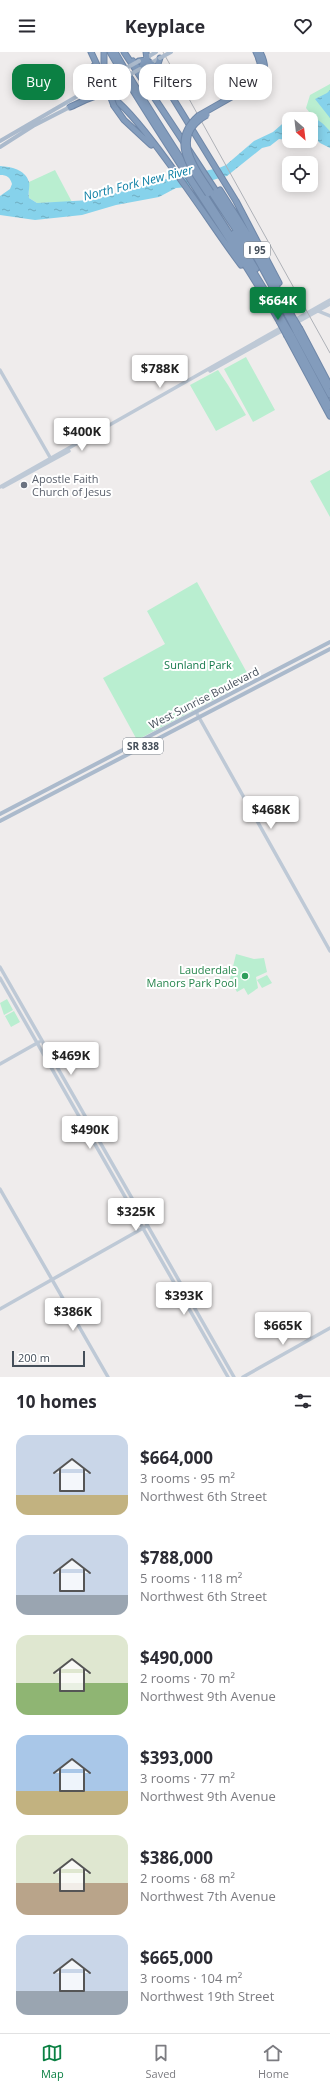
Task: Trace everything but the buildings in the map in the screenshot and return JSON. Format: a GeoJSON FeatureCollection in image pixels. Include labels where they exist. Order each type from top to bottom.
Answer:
{"type":"FeatureCollection","features":[{"type":"Feature","properties":{"kind":"highway"},"geometry":{"type":"LineString","coordinates":[[90,52],[96,64]]}},
{"type":"Feature","properties":{"kind":"highway"},"geometry":{"type":"LineString","coordinates":[[90,52],[93,64]]}},
{"type":"Feature","properties":{"kind":"highway"},"geometry":{"type":"LineString","coordinates":[[104,52],[104,79],[114,106],[122,118],[150,144],[171,168]]}},
{"type":"Feature","properties":{"kind":"highway","name":"I 95"},"geometry":{"type":"LineString","coordinates":[[110,52],[281,320],[294,333],[330,386]]}},
{"type":"Feature","properties":{"kind":"highway"},"geometry":{"type":"LineString","coordinates":[[115,52],[183,167]]}},
{"type":"Feature","properties":{"kind":"highway"},"geometry":{"type":"LineString","coordinates":[[124,52],[205,170]]}},
{"type":"Feature","properties":{"kind":"highway","name":"I 95"},"geometry":{"type":"LineString","coordinates":[[128,52],[205,170],[214,191],[254,244],[290,315],[294,333],[330,416]]}},
{"type":"Feature","properties":{"kind":"highway"},"geometry":{"type":"LineString","coordinates":[[256,52],[261,64]]}},
{"type":"Feature","properties":{"kind":"highway"},"geometry":{"type":"LineString","coordinates":[[260,52],[265,64]]}},
{"type":"Feature","properties":{"kind":"highway"},"geometry":{"type":"LineString","coordinates":[[159,64],[160,58]]}},
{"type":"Feature","properties":{"kind":"highway"},"geometry":{"type":"LineString","coordinates":[[139,61],[147,59]]}},
{"type":"Feature","properties":{"kind":"highway"},"geometry":{"type":"LineString","coordinates":[[70,107],[99,95],[107,95],[114,99],[136,120],[256,282]]}},
{"type":"Feature","properties":{"kind":"highway"},"geometry":{"type":"LineString","coordinates":[[174,100],[226,184],[258,242],[290,315]]}},
{"type":"Feature","properties":{"kind":"highway"},"geometry":{"type":"LineString","coordinates":[[228,100],[201,114],[192,122],[186,133],[184,146],[186,158],[214,191],[290,315]]}},
{"type":"Feature","properties":{"kind":"highway"},"geometry":{"type":"LineString","coordinates":[[198,190],[278,312]]}},
{"type":"Feature","properties":{"kind":"highway"},"geometry":{"type":"LineString","coordinates":[[214,191],[281,320]]}},
{"type":"Feature","properties":{"kind":"highway"},"geometry":{"type":"LineString","coordinates":[[294,333],[330,395]]}},
{"type":"Feature","properties":{"kind":"highway"},"geometry":{"type":"LineString","coordinates":[[294,333],[330,407]]}},
{"type":"Feature","properties":{"kind":"main road"},"geometry":{"type":"LineString","coordinates":[[147,59],[156,52]]}},
{"type":"Feature","properties":{"kind":"main road"},"geometry":{"type":"LineString","coordinates":[[147,59],[160,58],[171,52]]}},
{"type":"Feature","properties":{"kind":"main road"},"geometry":{"type":"LineString","coordinates":[[131,65],[139,61]]}},
{"type":"Feature","properties":{"kind":"main road"},"geometry":{"type":"LineString","coordinates":[[0,141],[73,97]]}},
{"type":"Feature","properties":{"kind":"main road"},"geometry":{"type":"LineString","coordinates":[[0,147],[30,128],[83,100]]}},
{"type":"Feature","properties":{"kind":"main road","name":"West Sunrise Boulevard"},"geometry":{"type":"LineString","coordinates":[[0,814],[330,642]]}},
{"type":"Feature","properties":{"kind":"main road","name":"West Sunrise Boulevard"},"geometry":{"type":"LineString","coordinates":[[0,821],[330,649]]}},
{"type":"Feature","properties":{"kind":"main road"},"geometry":{"type":"LineString","coordinates":[[87,775],[90,767]]}},
{"type":"Feature","properties":{"kind":"main road"},"geometry":{"type":"LineString","coordinates":[[6,818],[5,815],[10,809]]}},
{"type":"Feature","properties":{"kind":"street"},"geometry":{"type":"LineString","coordinates":[[0,488],[330,300]]}},
{"type":"Feature","properties":{"kind":"street"},"geometry":{"type":"LineString","coordinates":[[51,459],[330,304]]}},
{"type":"Feature","properties":{"kind":"street"},"geometry":{"type":"LineString","coordinates":[[322,309],[329,316]]}},
{"type":"Feature","properties":{"kind":"street"},"geometry":{"type":"LineString","coordinates":[[318,311],[329,316]]}},
{"type":"Feature","properties":{"kind":"street"},"geometry":{"type":"LineString","coordinates":[[0,370],[51,459]]}},
{"type":"Feature","properties":{"kind":"street"},"geometry":{"type":"LineString","coordinates":[[196,712],[330,951]]}},
{"type":"Feature","properties":{"kind":"street"},"geometry":{"type":"LineString","coordinates":[[0,967],[234,1377]]}},
{"type":"Feature","properties":{"kind":"street"},"geometry":{"type":"LineString","coordinates":[[0,978],[228,1377]]}},
{"type":"Feature","properties":{"kind":"street"},"geometry":{"type":"LineString","coordinates":[[0,1064],[42,1042]]}},
{"type":"Feature","properties":{"kind":"street"},"geometry":{"type":"LineString","coordinates":[[0,1189],[108,1377]]}},
{"type":"Feature","properties":{"kind":"street"},"geometry":{"type":"LineString","coordinates":[[0,1309],[148,1226]]}},
{"type":"Feature","properties":{"kind":"street"},"geometry":{"type":"LineString","coordinates":[[243,1377],[330,1328]]}},
{"type":"Feature","properties":{"kind":"green space"},"geometry":{"type":"Polygon","coordinates":[[[330,84],[330,131],[318,121],[318,112],[309,112],[306,108],[310,95],[330,84]]]}},
{"type":"Feature","properties":{"kind":"green space"},"geometry":{"type":"Polygon","coordinates":[[[55,170],[72,202],[37,203],[29,198],[29,182],[55,170]]]}},
{"type":"Feature","properties":{"kind":"green space"},"geometry":{"type":"Polygon","coordinates":[[[246,357],[275,410],[253,422],[224,369],[246,357]]]}},
{"type":"Feature","properties":{"kind":"green space"},"geometry":{"type":"Polygon","coordinates":[[[218,370],[246,415],[216,431],[190,385],[218,370]]]}},
{"type":"Feature","properties":{"kind":"green space"},"geometry":{"type":"Polygon","coordinates":[[[330,470],[330,517],[310,481],[330,470]]]}},
{"type":"Feature","properties":{"kind":"green space","name":"Sunland Park"},"geometry":{"type":"Polygon","coordinates":[[[197,582],[251,680],[137,740],[103,678],[165,644],[147,611],[197,582]]]}},
{"type":"Feature","properties":{"kind":"green space","name":"Lauderdale Manors Park Pool"},"geometry":{"type":"Polygon","coordinates":[[[236,954],[254,959],[264,958],[267,972],[256,977],[258,988],[248,995],[244,988],[237,992],[230,979],[236,954]]]}},
{"type":"Feature","properties":{"kind":"green space"},"geometry":{"type":"Polygon","coordinates":[[[267,975],[272,983],[262,988],[257,980],[267,975]]]}},
{"type":"Feature","properties":{"kind":"green space"},"geometry":{"type":"Polygon","coordinates":[[[7,999],[13,1010],[4,1015],[0,1003],[7,999]]]}},
{"type":"Feature","properties":{"kind":"green space"},"geometry":{"type":"Polygon","coordinates":[[[14,1011],[20,1022],[11,1027],[5,1016],[14,1011]]]}},
{"type":"Feature","properties":{"kind":"water"},"geometry":{"type":"Polygon","coordinates":[[[330,90],[330,118],[315,99],[330,90]]]}},
{"type":"Feature","properties":{"kind":"water","name":"North Fork New River"},"geometry":{"type":"Polygon","coordinates":[[[318,120],[330,131],[330,148],[318,141],[318,120]]]}},
{"type":"Feature","properties":{"kind":"water","name":"North Fork New River"},"geometry":{"type":"Polygon","coordinates":[[[282,124],[282,139],[279,139],[270,146],[262,148],[227,176],[188,187],[176,188],[159,197],[116,205],[82,215],[35,220],[0,215],[0,196],[10,189],[12,184],[8,177],[5,175],[0,175],[0,166],[13,168],[24,174],[29,182],[29,198],[37,203],[91,200],[170,178],[219,168],[226,165],[254,141],[273,132],[282,124]]]}},
{"type":"Feature","properties":{"kind":"railway"},"geometry":{"type":"LineString","coordinates":[[163,52],[330,353]]}},
{"type":"Feature","properties":{"kind":"place","name":"Apostle Faith Church of Jesus"},"geometry":{"type":"Point","coordinates":[24,485]}},
{"type":"Feature","properties":{"kind":"place","name":"Lauderdale Manors Park Pool"},"geometry":{"type":"Point","coordinates":[245,976]}}]}
